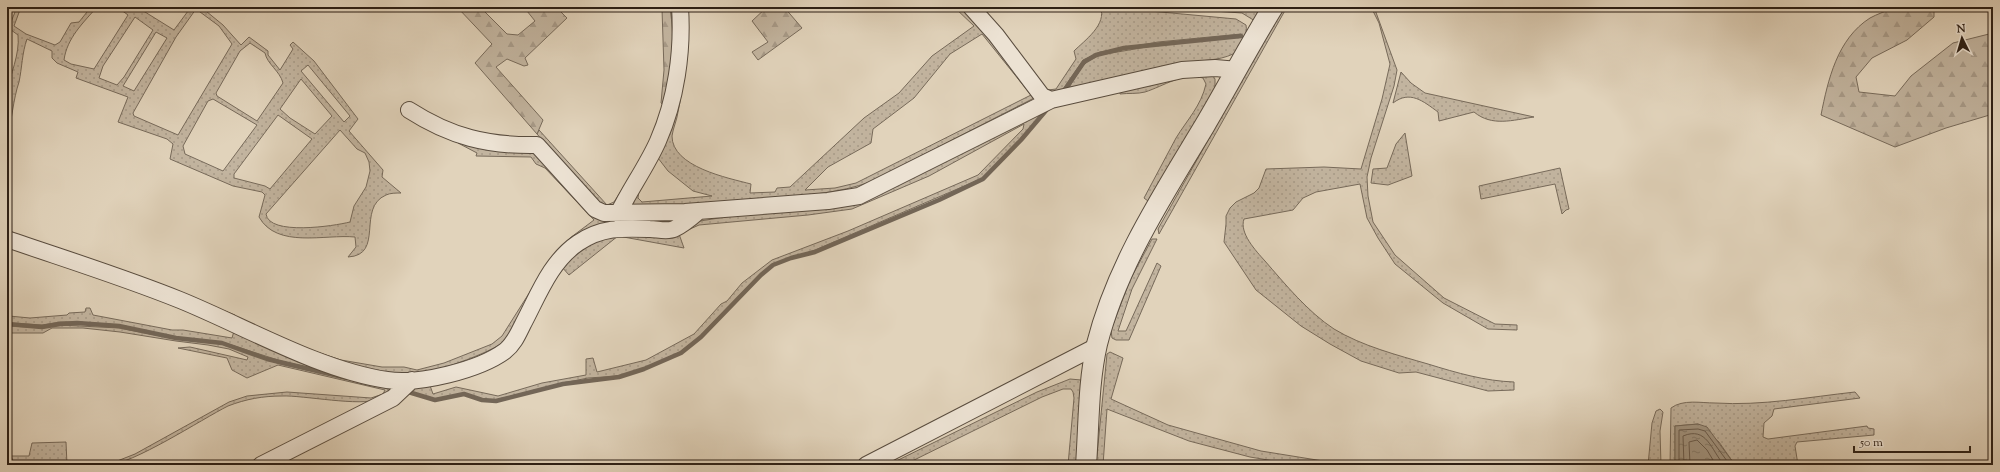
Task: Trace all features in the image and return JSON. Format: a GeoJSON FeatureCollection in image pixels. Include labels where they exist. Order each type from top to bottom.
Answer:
{"type":"FeatureCollection","features":[{"type":"Feature","properties":{"kind":"street"},"geometry":{"type":"LineString","coordinates":[[618,214],[657,143],[668,118],[676,73],[681,26],[680,7]]}},
{"type":"Feature","properties":{"kind":"street"},"geometry":{"type":"LineString","coordinates":[[971,7],[996,35],[1042,96],[1051,100]]}},
{"type":"Feature","properties":{"kind":"street"},"geometry":{"type":"LineString","coordinates":[[1086,465],[1094,365],[1097,346],[1113,292],[1124,268],[1178,169],[1238,70],[1273,7]]}},
{"type":"Feature","properties":{"kind":"street"},"geometry":{"type":"LineString","coordinates":[[409,110],[431,124],[482,142],[513,145],[537,145],[595,209],[604,213],[618,214],[700,211],[828,201],[859,196],[1051,100],[1182,70],[1215,68],[1238,70]]}},
{"type":"Feature","properties":{"kind":"street"},"geometry":{"type":"LineString","coordinates":[[7,239],[179,300],[327,364],[386,380],[412,380],[461,370],[484,362],[505,351],[513,343],[541,288],[557,263],[575,245],[593,233],[609,229],[672,230],[685,223],[700,211]]}},
{"type":"Feature","properties":{"kind":"street"},"geometry":{"type":"LineString","coordinates":[[866,465],[1097,346]]}},
{"type":"Feature","properties":{"kind":"street"},"geometry":{"type":"LineString","coordinates":[[261,465],[393,398],[412,380]]}},
{"type":"Feature","properties":{"kind":"green space"},"geometry":{"type":"Polygon","coordinates":[[[17,7],[21,7],[14,26],[26,34],[55,45],[60,42],[71,23],[79,22],[91,7],[97,7],[72,38],[68,45],[64,60],[71,64],[94,69],[128,15],[117,7],[137,7],[174,30],[191,7],[201,7],[223,25],[241,45],[249,37],[268,51],[268,55],[280,70],[293,49],[290,45],[293,42],[314,61],[358,119],[349,131],[383,170],[382,177],[401,193],[388,194],[377,201],[373,210],[368,240],[365,248],[359,254],[348,257],[356,247],[355,237],[302,238],[289,237],[277,233],[267,227],[259,217],[265,195],[262,192],[233,186],[170,159],[173,144],[167,139],[118,122],[128,97],[76,78],[78,72],[57,63],[52,58],[52,51],[27,39],[7,139],[7,93],[18,50],[18,35],[7,27],[7,20],[11,22],[17,7]],[[196,9],[176,37],[133,113],[134,116],[178,135],[232,44],[219,26],[196,9]],[[135,17],[103,66],[99,78],[117,85],[124,77],[153,30],[135,17]],[[156,32],[123,86],[134,91],[167,38],[156,32]],[[250,43],[240,51],[216,93],[217,96],[257,121],[283,83],[279,75],[268,61],[265,53],[250,43]],[[308,65],[301,71],[344,122],[350,116],[308,65]],[[301,79],[280,109],[290,118],[315,134],[332,116],[301,79]],[[213,99],[208,101],[183,146],[185,154],[223,171],[257,125],[213,99]],[[278,115],[234,174],[234,178],[265,186],[270,189],[312,139],[278,115]],[[340,130],[266,214],[270,221],[278,225],[303,228],[331,226],[350,222],[354,206],[366,187],[370,171],[369,162],[365,153],[357,149],[340,130]]]}},
{"type":"Feature","properties":{"kind":"green space"},"geometry":{"type":"Polygon","coordinates":[[[457,7],[480,7],[507,34],[518,35],[535,21],[527,11],[528,7],[556,7],[567,18],[525,58],[528,65],[524,66],[507,59],[496,67],[543,120],[537,134],[475,63],[492,44],[457,7]]]}},
{"type":"Feature","properties":{"kind":"green space"},"geometry":{"type":"Polygon","coordinates":[[[670,7],[679,7],[667,117],[615,212],[598,204],[537,134],[539,130],[607,205],[614,202],[647,151],[665,106],[673,28],[670,7]]]}},
{"type":"Feature","properties":{"kind":"green space"},"geometry":{"type":"Polygon","coordinates":[[[670,7],[672,20],[672,57],[665,106],[661,103],[664,70],[662,9],[670,7]]]}},
{"type":"Feature","properties":{"kind":"green space"},"geometry":{"type":"Polygon","coordinates":[[[767,7],[784,7],[802,28],[758,60],[752,52],[768,42],[752,21],[767,7]]]}},
{"type":"Feature","properties":{"kind":"green space"},"geometry":{"type":"Polygon","coordinates":[[[954,7],[967,7],[1038,96],[870,182],[858,186],[799,196],[624,209],[684,72],[677,118],[672,136],[674,147],[681,156],[703,169],[751,184],[750,193],[775,192],[777,188],[790,187],[864,118],[899,93],[932,56],[974,26],[954,7]],[[982,34],[950,54],[914,98],[873,129],[871,143],[828,167],[805,190],[835,188],[856,183],[1031,95],[982,34]],[[658,158],[639,190],[638,198],[642,202],[712,196],[693,191],[668,171],[658,158]]]}},
{"type":"Feature","properties":{"kind":"green space"},"geometry":{"type":"Polygon","coordinates":[[[1100,7],[1128,7],[1150,11],[1236,19],[1246,25],[1246,33],[1244,41],[1239,49],[1228,56],[1185,63],[1049,95],[1012,44],[1044,86],[1048,90],[1056,89],[1076,59],[1074,51],[1094,32],[1101,20],[1102,13],[1100,7]],[[1241,34],[1158,42],[1100,52],[1083,60],[1063,89],[1068,89],[1082,67],[1088,61],[1100,55],[1158,45],[1243,37],[1241,34]]]}},
{"type":"Feature","properties":{"kind":"green space"},"geometry":{"type":"Polygon","coordinates":[[[1156,7],[1225,7],[1246,9],[1247,7],[1264,7],[1255,21],[1242,13],[1156,7]]]}},
{"type":"Feature","properties":{"kind":"green space"},"geometry":{"type":"Polygon","coordinates":[[[1283,7],[1287,7],[1159,234],[1158,229],[1283,7]]]}},
{"type":"Feature","properties":{"kind":"green space"},"geometry":{"type":"Polygon","coordinates":[[[1371,7],[1374,7],[1397,70],[1394,86],[1371,158],[1367,177],[1368,196],[1373,222],[1395,255],[1444,298],[1495,324],[1517,325],[1517,330],[1488,329],[1443,303],[1395,264],[1367,218],[1360,184],[1316,192],[1303,198],[1293,210],[1244,219],[1243,224],[1246,236],[1253,247],[1306,306],[1334,329],[1380,350],[1471,376],[1514,382],[1514,390],[1488,391],[1416,372],[1399,373],[1361,361],[1301,326],[1256,290],[1224,242],[1226,216],[1230,208],[1236,202],[1254,193],[1259,188],[1266,169],[1324,167],[1361,169],[1382,99],[1390,64],[1379,23],[1371,7]]]}},
{"type":"Feature","properties":{"kind":"green space"},"geometry":{"type":"Polygon","coordinates":[[[1895,7],[1934,7],[1934,17],[1907,40],[1872,58],[1856,77],[1859,92],[1895,96],[1911,76],[1953,43],[1993,33],[1993,114],[1946,128],[1895,147],[1821,115],[1831,74],[1849,37],[1870,18],[1895,7]]]}},
{"type":"Feature","properties":{"kind":"green space"},"geometry":{"type":"Polygon","coordinates":[[[1401,72],[1411,83],[1425,93],[1534,117],[1511,121],[1495,121],[1481,117],[1474,112],[1439,121],[1438,112],[1416,98],[1405,97],[1393,103],[1401,72]]]}},
{"type":"Feature","properties":{"kind":"green space"},"geometry":{"type":"Polygon","coordinates":[[[1211,73],[1215,79],[1215,89],[1152,204],[1144,198],[1176,138],[1201,99],[1206,84],[1203,78],[1188,77],[1174,80],[1142,93],[1120,94],[1119,88],[1168,76],[1211,73]]]}},
{"type":"Feature","properties":{"kind":"green space"},"geometry":{"type":"Polygon","coordinates":[[[1051,104],[983,178],[815,250],[773,264],[760,274],[700,336],[680,352],[644,368],[619,376],[588,378],[496,400],[482,399],[464,393],[435,399],[406,390],[410,384],[428,380],[433,394],[456,387],[498,396],[542,383],[586,375],[586,359],[593,358],[597,372],[646,360],[694,334],[721,304],[727,301],[742,283],[772,260],[848,231],[978,175],[1023,129],[1024,124],[929,176],[852,209],[808,215],[699,225],[679,234],[684,248],[618,236],[569,275],[561,266],[581,247],[605,235],[615,232],[665,233],[678,231],[700,221],[770,210],[836,206],[870,197],[897,185],[1051,104]]]}},
{"type":"Feature","properties":{"kind":"green space"},"geometry":{"type":"Polygon","coordinates":[[[1405,133],[1412,176],[1388,185],[1371,183],[1373,169],[1387,168],[1396,144],[1405,133]]]}},
{"type":"Feature","properties":{"kind":"green space"},"geometry":{"type":"Polygon","coordinates":[[[461,141],[481,148],[539,153],[593,210],[602,215],[625,220],[651,220],[687,217],[682,222],[672,225],[607,226],[593,230],[581,237],[558,259],[539,286],[511,333],[502,343],[467,360],[420,374],[397,377],[367,371],[291,347],[154,288],[7,236],[7,232],[140,278],[235,315],[238,320],[290,343],[341,360],[382,367],[404,367],[417,370],[444,363],[492,344],[502,336],[533,287],[570,238],[594,220],[545,168],[536,164],[531,157],[476,156],[477,153],[458,143],[461,141]]]}},
{"type":"Feature","properties":{"kind":"green space"},"geometry":{"type":"Polygon","coordinates":[[[1560,168],[1569,209],[1562,214],[1555,184],[1481,199],[1479,186],[1560,168]]]}},
{"type":"Feature","properties":{"kind":"green space"},"geometry":{"type":"Polygon","coordinates":[[[1152,239],[1157,239],[1132,289],[1118,331],[1126,331],[1157,263],[1161,266],[1129,340],[1116,340],[1112,338],[1111,330],[1130,280],[1152,239]]]}},
{"type":"Feature","properties":{"kind":"green space"},"geometry":{"type":"Polygon","coordinates":[[[7,244],[131,286],[207,316],[292,355],[390,384],[388,386],[281,361],[222,342],[176,337],[119,325],[78,322],[60,322],[42,325],[11,323],[9,316],[30,318],[67,315],[69,313],[85,312],[86,308],[90,308],[93,315],[172,330],[183,330],[232,338],[234,331],[179,306],[7,246],[7,244]]]}},
{"type":"Feature","properties":{"kind":"green space"},"geometry":{"type":"Polygon","coordinates":[[[60,325],[119,328],[176,339],[222,344],[280,364],[388,388],[388,392],[378,399],[359,402],[291,396],[261,397],[248,400],[228,406],[133,458],[107,465],[135,454],[229,402],[247,396],[287,392],[371,398],[383,394],[385,390],[278,365],[247,378],[232,370],[227,358],[178,348],[190,347],[247,360],[248,357],[229,349],[208,345],[83,328],[52,328],[43,333],[11,333],[11,326],[42,328],[60,325]]]}},
{"type":"Feature","properties":{"kind":"green space"},"geometry":{"type":"Polygon","coordinates":[[[1110,352],[1123,358],[1111,399],[1168,425],[1261,451],[1348,465],[1298,465],[1250,457],[1189,441],[1107,409],[1103,465],[1096,465],[1107,354],[1110,352]]]}},
{"type":"Feature","properties":{"kind":"green space"},"geometry":{"type":"Polygon","coordinates":[[[1070,379],[1081,380],[1084,387],[1080,465],[1068,465],[1074,398],[1071,389],[1063,389],[1042,397],[904,465],[888,465],[1037,392],[1070,379]]]}},
{"type":"Feature","properties":{"kind":"green space"},"geometry":{"type":"Polygon","coordinates":[[[1855,392],[1860,398],[1774,409],[1772,416],[1764,423],[1763,437],[1768,439],[1867,426],[1868,428],[1874,429],[1874,435],[1797,442],[1795,446],[1798,465],[1735,465],[1719,442],[1698,424],[1675,426],[1675,465],[1670,465],[1671,408],[1681,403],[1692,402],[1733,404],[1768,402],[1855,392]]]}},
{"type":"Feature","properties":{"kind":"green space"},"geometry":{"type":"Polygon","coordinates":[[[1660,409],[1663,412],[1660,431],[1661,465],[1648,465],[1652,423],[1656,411],[1660,409]]]}},
{"type":"Feature","properties":{"kind":"green space"},"geometry":{"type":"Polygon","coordinates":[[[66,442],[67,465],[15,465],[11,456],[29,456],[32,443],[66,442]]]}},
{"type":"Feature","properties":{"kind":"water"},"geometry":{"type":"Polygon","coordinates":[[[1698,424],[1707,427],[1735,465],[1675,465],[1675,426],[1698,424]]]}},
{"type":"Feature","properties":{"kind":"waterway"},"geometry":{"type":"LineString","coordinates":[[1064,91],[1084,62],[1096,55],[1124,48],[1241,36]]}},
{"type":"Feature","properties":{"kind":"waterway"},"geometry":{"type":"LineString","coordinates":[[405,391],[435,400],[464,394],[482,400],[496,401],[563,384],[619,377],[644,369],[681,353],[701,337],[761,275],[773,265],[791,258],[815,252],[939,200],[983,179],[1021,140],[1049,107]]}},
{"type":"Feature","properties":{"kind":"waterway"},"geometry":{"type":"LineString","coordinates":[[7,324],[42,327],[77,323],[119,326],[176,338],[222,343],[267,359],[347,378]]}}]}
